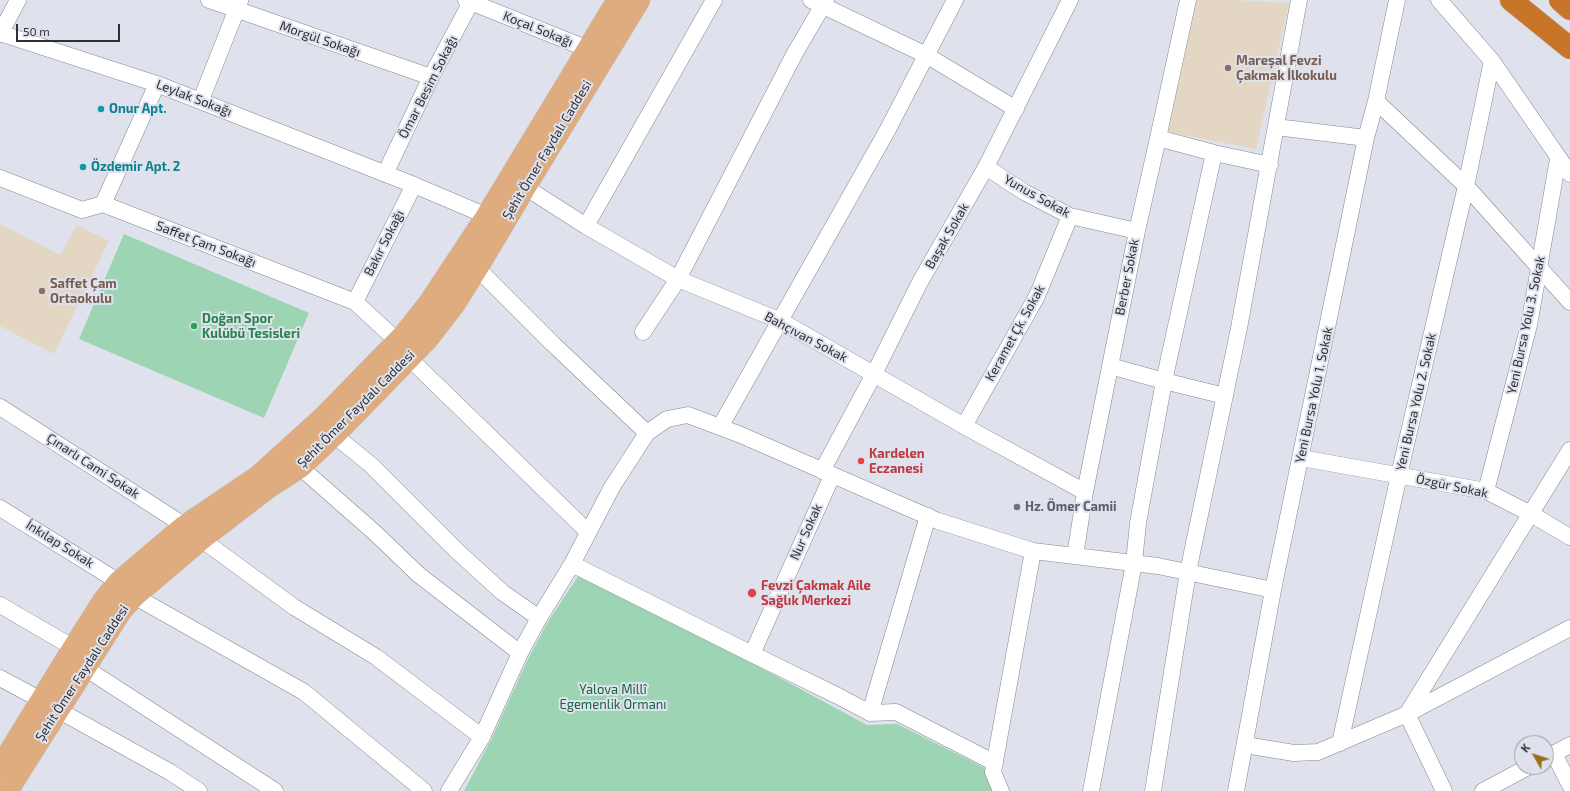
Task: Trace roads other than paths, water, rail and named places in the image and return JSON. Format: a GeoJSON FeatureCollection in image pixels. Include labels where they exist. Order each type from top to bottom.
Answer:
{"type":"FeatureCollection","features":[{"type":"Feature","properties":{"kind":"highway"},"geometry":{"type":"LineString","coordinates":[[1511,0],[1570,48]]}},
{"type":"Feature","properties":{"kind":"highway"},"geometry":{"type":"LineString","coordinates":[[1560,0],[1570,9]]}},
{"type":"Feature","properties":{"kind":"main road","name":"Şehit Ömer Faydalı Caddesi"},"geometry":{"type":"LineString","coordinates":[[193,532],[300,467],[334,435],[402,352],[428,305],[487,216],[618,0]]}},
{"type":"Feature","properties":{"kind":"main road","name":"Şehit Ömer Faydalı Caddesi"},"geometry":{"type":"LineString","coordinates":[[7,791],[50,705],[74,648],[104,600],[126,589],[259,476],[324,417],[402,352],[455,303],[478,268],[524,187],[639,0]]}},
{"type":"Feature","properties":{"kind":"main road","name":"Şehit Ömer Faydalı Caddesi"},"geometry":{"type":"LineString","coordinates":[[0,768],[50,705],[84,668],[120,612],[126,589]]}},
{"type":"Feature","properties":{"kind":"street"},"geometry":{"type":"LineString","coordinates":[[0,34],[18,0]]}},
{"type":"Feature","properties":{"kind":"street","name":"Morgül Sokağı"},"geometry":{"type":"LineString","coordinates":[[209,0],[239,5],[431,77]]}},
{"type":"Feature","properties":{"kind":"street"},"geometry":{"type":"LineString","coordinates":[[586,226],[714,0]]}},
{"type":"Feature","properties":{"kind":"street"},"geometry":{"type":"LineString","coordinates":[[720,427],[887,131],[955,0]]}},
{"type":"Feature","properties":{"kind":"street","name":"Başak Sokak"},"geometry":{"type":"LineString","coordinates":[[827,473],[920,282],[986,167],[1070,0]]}},
{"type":"Feature","properties":{"kind":"street","name":"Berber Sokak"},"geometry":{"type":"LineString","coordinates":[[1075,556],[1085,492],[1137,230],[1188,0]]}},
{"type":"Feature","properties":{"kind":"street"},"geometry":{"type":"LineString","coordinates":[[1153,791],[1188,572],[1241,320],[1299,0]]}},
{"type":"Feature","properties":{"kind":"street","name":"Yeni Bursa Yolu 1. Sokak"},"geometry":{"type":"LineString","coordinates":[[1236,791],[1273,590],[1366,138],[1376,101],[1397,0]]}},
{"type":"Feature","properties":{"kind":"street"},"geometry":{"type":"LineString","coordinates":[[1438,0],[1492,61],[1558,159],[1570,174]]}},
{"type":"Feature","properties":{"kind":"street","name":"Koçal Sokağı"},"geometry":{"type":"LineString","coordinates":[[470,1],[588,49]]}},
{"type":"Feature","properties":{"kind":"street","name":"Ömar Besim Sokağı"},"geometry":{"type":"LineString","coordinates":[[385,174],[431,77],[470,1]]}},
{"type":"Feature","properties":{"kind":"street"},"geometry":{"type":"LineString","coordinates":[[644,332],[678,278],[820,2],[926,55],[1016,109]]}},
{"type":"Feature","properties":{"kind":"street"},"geometry":{"type":"LineString","coordinates":[[201,100],[239,5]]}},
{"type":"Feature","properties":{"kind":"street","name":"Leylak Sokağı"},"geometry":{"type":"LineString","coordinates":[[0,34],[157,84],[201,100],[414,185],[487,216]]}},
{"type":"Feature","properties":{"kind":"street","name":"Yeni Bursa Yolu 2. Sokak"},"geometry":{"type":"LineString","coordinates":[[1340,743],[1399,475],[1466,186],[1492,61]]}},
{"type":"Feature","properties":{"kind":"street"},"geometry":{"type":"LineString","coordinates":[[0,178],[82,210],[103,204],[157,84]]}},
{"type":"Feature","properties":{"kind":"street"},"geometry":{"type":"LineString","coordinates":[[1376,101],[1466,186],[1570,302]]}},
{"type":"Feature","properties":{"kind":"street"},"geometry":{"type":"LineString","coordinates":[[1276,127],[1366,138]]}},
{"type":"Feature","properties":{"kind":"street"},"geometry":{"type":"LineString","coordinates":[[1158,138],[1214,153],[1270,164]]}},
{"type":"Feature","properties":{"kind":"street"},"geometry":{"type":"LineString","coordinates":[[1091,791],[1134,563],[1138,523],[1164,381],[1214,153]]}},
{"type":"Feature","properties":{"kind":"street","name":"Yeni Bursa Yolu 3. Sokak"},"geometry":{"type":"LineString","coordinates":[[1486,491],[1529,325],[1558,159]]}},
{"type":"Feature","properties":{"kind":"street","name":"Yunus Sokak"},"geometry":{"type":"LineString","coordinates":[[986,167],[1024,192],[1070,216],[1137,230]]}},
{"type":"Feature","properties":{"kind":"street","name":"Bakır Sokağı"},"geometry":{"type":"LineString","coordinates":[[355,302],[414,185]]}},
{"type":"Feature","properties":{"kind":"street","name":"Bahçıvan Sokak"},"geometry":{"type":"LineString","coordinates":[[524,187],[586,226],[678,278],[780,321],[964,426],[1085,492]]}},
{"type":"Feature","properties":{"kind":"street","name":"Saffet Çam Sokağı"},"geometry":{"type":"LineString","coordinates":[[103,204],[355,302],[393,337],[402,352],[588,532]]}},
{"type":"Feature","properties":{"kind":"street","name":"Keramet Çk. Sokak"},"geometry":{"type":"LineString","coordinates":[[964,426],[1038,296],[1070,216]]}},
{"type":"Feature","properties":{"kind":"street"},"geometry":{"type":"LineString","coordinates":[[478,268],[553,344],[647,433]]}},
{"type":"Feature","properties":{"kind":"street"},"geometry":{"type":"LineString","coordinates":[[1110,366],[1225,396]]}},
{"type":"Feature","properties":{"kind":"street","name":"Çınarlı Cami Sokak"},"geometry":{"type":"LineString","coordinates":[[0,407],[193,532],[294,607],[376,657],[482,737]]}},
{"type":"Feature","properties":{"kind":"street"},"geometry":{"type":"LineString","coordinates":[[449,791],[482,737],[520,653],[539,618],[572,564],[612,487],[647,433],[667,419],[688,415],[720,427],[928,516],[1033,551],[1158,566],[1273,590]]}},
{"type":"Feature","properties":{"kind":"street"},"geometry":{"type":"LineString","coordinates":[[334,435],[371,464],[457,551],[502,592],[539,618]]}},
{"type":"Feature","properties":{"kind":"street"},"geometry":{"type":"LineString","coordinates":[[1408,714],[1570,450]]}},
{"type":"Feature","properties":{"kind":"street","name":"Özgür Sokak"},"geometry":{"type":"LineString","coordinates":[[1301,458],[1486,491],[1531,514],[1570,537]]}},
{"type":"Feature","properties":{"kind":"street"},"geometry":{"type":"LineString","coordinates":[[300,467],[374,532],[419,575],[520,653]]}},
{"type":"Feature","properties":{"kind":"street","name":"Nur Sokak"},"geometry":{"type":"LineString","coordinates":[[752,654],[827,473]]}},
{"type":"Feature","properties":{"kind":"street","name":"İnkılap Sokak"},"geometry":{"type":"LineString","coordinates":[[0,508],[126,589],[304,692],[424,791]]}},
{"type":"Feature","properties":{"kind":"street"},"geometry":{"type":"LineString","coordinates":[[870,713],[928,516]]}},
{"type":"Feature","properties":{"kind":"street"},"geometry":{"type":"LineString","coordinates":[[1001,791],[993,772],[994,763],[1033,551]]}},
{"type":"Feature","properties":{"kind":"street"},"geometry":{"type":"LineString","coordinates":[[572,564],[870,713],[896,712],[994,763]]}},
{"type":"Feature","properties":{"kind":"street"},"geometry":{"type":"LineString","coordinates":[[0,605],[74,648]]}},
{"type":"Feature","properties":{"kind":"street"},"geometry":{"type":"LineString","coordinates":[[1245,745],[1294,753],[1318,752],[1408,714],[1570,628]]}},
{"type":"Feature","properties":{"kind":"street"},"geometry":{"type":"LineString","coordinates":[[84,668],[275,791]]}},
{"type":"Feature","properties":{"kind":"street"},"geometry":{"type":"LineString","coordinates":[[0,678],[170,772],[199,791]]}},
{"type":"Feature","properties":{"kind":"street"},"geometry":{"type":"LineString","coordinates":[[1408,714],[1444,791]]}},
{"type":"Feature","properties":{"kind":"street"},"geometry":{"type":"LineString","coordinates":[[1554,754],[1570,745]]}},
{"type":"Feature","properties":{"kind":"street"},"geometry":{"type":"LineString","coordinates":[[1554,762],[1570,785]]}},
{"type":"Feature","properties":{"kind":"street"},"geometry":{"type":"LineString","coordinates":[[1482,791],[1514,774]]}},
{"type":"Feature","properties":{"kind":"place","name":"Mareşal Fevzi Çakmak İlkokulu"},"geometry":{"type":"Point","coordinates":[1228,68]}},
{"type":"Feature","properties":{"kind":"place","name":"Onur Apt."},"geometry":{"type":"Point","coordinates":[101,109]}},
{"type":"Feature","properties":{"kind":"place","name":"Özdemir Apt. 2"},"geometry":{"type":"Point","coordinates":[83,167]}},
{"type":"Feature","properties":{"kind":"place","name":"Saffet Çam Ortaokulu"},"geometry":{"type":"Point","coordinates":[42,291]}},
{"type":"Feature","properties":{"kind":"place","name":"Doğan Spor Kulübü Tesisleri"},"geometry":{"type":"Point","coordinates":[194,326]}},
{"type":"Feature","properties":{"kind":"place","name":"Kardelen Eczanesi"},"geometry":{"type":"Point","coordinates":[861,461]}},
{"type":"Feature","properties":{"kind":"place","name":"Hz. Ömer Camii"},"geometry":{"type":"Point","coordinates":[1017,507]}},
{"type":"Feature","properties":{"kind":"place","name":"Fevzi Çakmak Aile Sağlık Merkezi"},"geometry":{"type":"Point","coordinates":[752,593]}},
{"type":"Feature","properties":{"kind":"park label","name":"Yalova Millî Egemenlik Ormanı"},"geometry":{"type":"Point","coordinates":[613,698]}}]}
